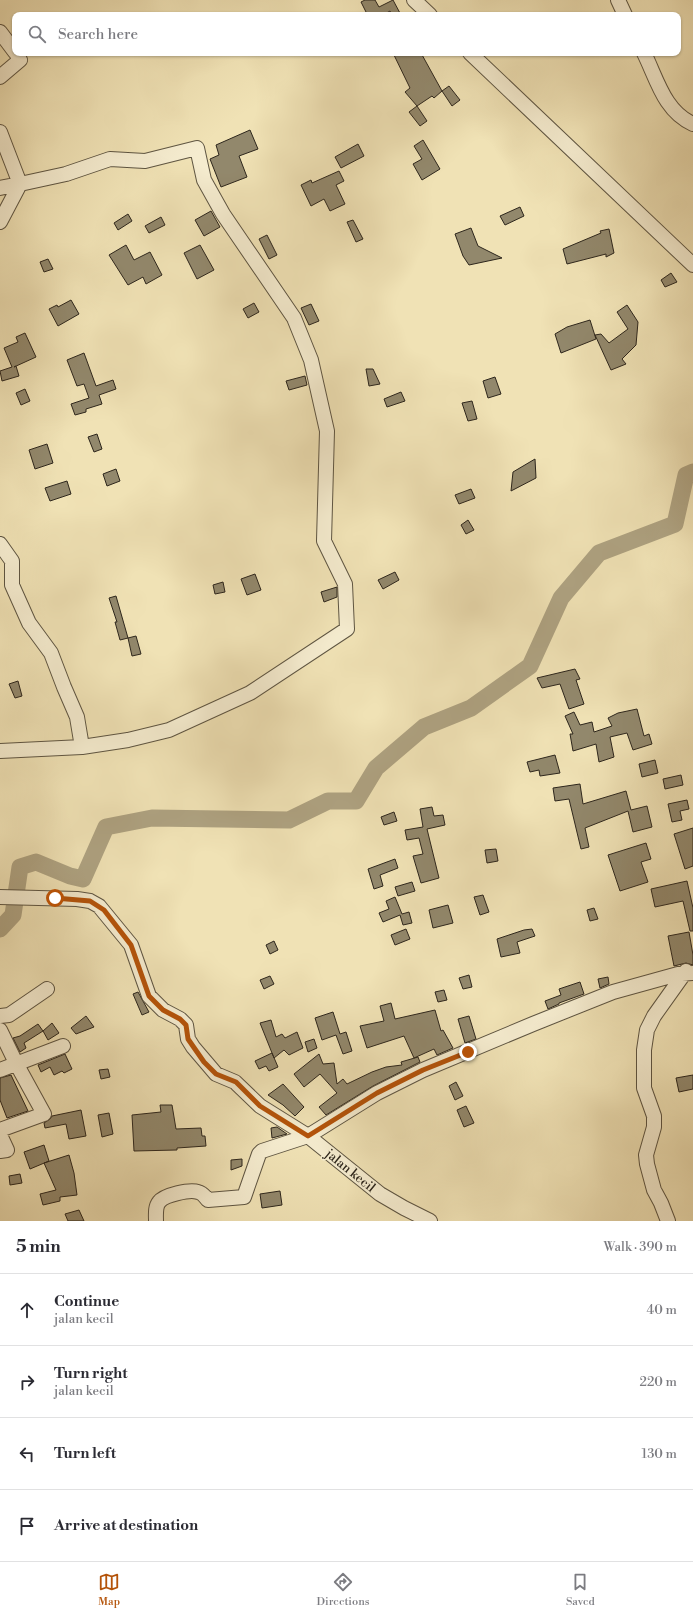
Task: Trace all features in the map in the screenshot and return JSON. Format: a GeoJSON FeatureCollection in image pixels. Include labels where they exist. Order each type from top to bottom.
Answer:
{"type":"FeatureCollection","features":[{"type":"Feature","properties":{"kind":"street"},"geometry":{"type":"LineString","coordinates":[[414,0],[427,12]]}},
{"type":"Feature","properties":{"kind":"street"},"geometry":{"type":"LineString","coordinates":[[618,0],[624,12]]}},
{"type":"Feature","properties":{"kind":"street"},"geometry":{"type":"LineString","coordinates":[[0,32],[12,48]]}},
{"type":"Feature","properties":{"kind":"street"},"geometry":{"type":"LineString","coordinates":[[0,77],[20,60],[18,56]]}},
{"type":"Feature","properties":{"kind":"street"},"geometry":{"type":"LineString","coordinates":[[473,56],[693,265]]}},
{"type":"Feature","properties":{"kind":"street"},"geometry":{"type":"LineString","coordinates":[[645,56],[664,98],[672,109],[683,119],[693,124]]}},
{"type":"Feature","properties":{"kind":"street"},"geometry":{"type":"LineString","coordinates":[[0,132],[20,184],[0,222]]}},
{"type":"Feature","properties":{"kind":"street"},"geometry":{"type":"LineString","coordinates":[[0,188],[66,174],[110,159],[146,161],[197,148],[204,180],[223,214],[294,318],[310,360],[327,431],[324,541],[345,584],[347,629],[250,693],[169,730],[128,740],[82,746],[0,751]]}},
{"type":"Feature","properties":{"kind":"street"},"geometry":{"type":"LineString","coordinates":[[0,544],[12,561],[12,585],[26,616],[51,653],[64,687],[78,717],[82,746]]}},
{"type":"Feature","properties":{"kind":"street","name":"jalan kecil"},"geometry":{"type":"LineString","coordinates":[[0,897],[90,901],[99,906],[131,945],[149,996],[163,1010],[180,1019],[186,1025],[188,1039],[204,1062],[216,1074],[236,1082],[260,1106],[308,1136],[380,1194],[430,1221]]}},
{"type":"Feature","properties":{"kind":"street"},"geometry":{"type":"LineString","coordinates":[[156,1221],[156,1211],[159,1202],[169,1195],[196,1191],[203,1194],[208,1200],[244,1197],[259,1154],[262,1151],[308,1136],[377,1093],[423,1070],[613,992],[690,970]]}},
{"type":"Feature","properties":{"kind":"street"},"geometry":{"type":"LineString","coordinates":[[668,1221],[662,1203],[654,1190],[646,1164],[646,1155],[654,1127],[654,1116],[644,1088],[644,1050],[647,1030],[654,1016],[690,970]]}},
{"type":"Feature","properties":{"kind":"street"},"geometry":{"type":"LineString","coordinates":[[0,1016],[9,1015],[47,989]]}},
{"type":"Feature","properties":{"kind":"street"},"geometry":{"type":"LineString","coordinates":[[0,1030],[16,1064],[44,1114],[0,1130]]}},
{"type":"Feature","properties":{"kind":"street"},"geometry":{"type":"LineString","coordinates":[[0,1070],[63,1046]]}},
{"type":"Feature","properties":{"kind":"street"},"geometry":{"type":"LineString","coordinates":[[0,1135],[7,1150],[0,1152]]}},
{"type":"Feature","properties":{"kind":"building"},"geometry":{"type":"Polygon","coordinates":[[[365,0],[375,0],[379,7],[393,0],[399,12],[366,12],[361,2],[365,0]]]}},
{"type":"Feature","properties":{"kind":"building"},"geometry":{"type":"Polygon","coordinates":[[[394,56],[423,56],[442,91],[434,98],[432,96],[417,106],[405,92],[410,88],[394,56]]]}},
{"type":"Feature","properties":{"kind":"building"},"geometry":{"type":"Polygon","coordinates":[[[449,86],[460,100],[452,106],[442,91],[449,86]]]}},
{"type":"Feature","properties":{"kind":"building"},"geometry":{"type":"Polygon","coordinates":[[[417,106],[427,121],[420,126],[409,112],[417,106]]]}},
{"type":"Feature","properties":{"kind":"building"},"geometry":{"type":"Polygon","coordinates":[[[250,130],[258,149],[239,156],[247,177],[221,187],[210,159],[219,155],[216,145],[250,130]]]}},
{"type":"Feature","properties":{"kind":"building"},"geometry":{"type":"Polygon","coordinates":[[[423,140],[440,169],[422,180],[413,164],[422,159],[414,146],[423,140]]]}},
{"type":"Feature","properties":{"kind":"building"},"geometry":{"type":"Polygon","coordinates":[[[358,144],[364,156],[341,168],[335,157],[358,144]]]}},
{"type":"Feature","properties":{"kind":"building"},"geometry":{"type":"Polygon","coordinates":[[[339,171],[344,181],[336,185],[345,204],[330,211],[324,199],[311,206],[301,185],[311,180],[312,183],[339,171]]]}},
{"type":"Feature","properties":{"kind":"building"},"geometry":{"type":"Polygon","coordinates":[[[520,207],[524,216],[505,225],[500,216],[520,207]]]}},
{"type":"Feature","properties":{"kind":"building"},"geometry":{"type":"Polygon","coordinates":[[[211,211],[220,227],[204,236],[195,220],[211,211]]]}},
{"type":"Feature","properties":{"kind":"building"},"geometry":{"type":"Polygon","coordinates":[[[128,214],[132,221],[118,230],[114,223],[128,214]]]}},
{"type":"Feature","properties":{"kind":"building"},"geometry":{"type":"Polygon","coordinates":[[[161,217],[165,225],[149,233],[145,226],[161,217]]]}},
{"type":"Feature","properties":{"kind":"building"},"geometry":{"type":"Polygon","coordinates":[[[353,220],[363,239],[356,242],[347,222],[353,220]]]}},
{"type":"Feature","properties":{"kind":"building"},"geometry":{"type":"Polygon","coordinates":[[[471,228],[478,246],[502,258],[469,265],[463,256],[455,234],[471,228]]]}},
{"type":"Feature","properties":{"kind":"building"},"geometry":{"type":"Polygon","coordinates":[[[609,229],[614,253],[606,257],[606,254],[567,264],[563,249],[601,233],[600,231],[609,229]]]}},
{"type":"Feature","properties":{"kind":"building"},"geometry":{"type":"Polygon","coordinates":[[[267,235],[277,255],[269,259],[259,239],[267,235]]]}},
{"type":"Feature","properties":{"kind":"building"},"geometry":{"type":"Polygon","coordinates":[[[126,245],[134,260],[150,252],[162,275],[146,284],[143,277],[128,285],[109,255],[126,245]]]}},
{"type":"Feature","properties":{"kind":"building"},"geometry":{"type":"Polygon","coordinates":[[[200,245],[214,270],[197,279],[184,253],[200,245]]]}},
{"type":"Feature","properties":{"kind":"building"},"geometry":{"type":"Polygon","coordinates":[[[48,259],[53,269],[44,272],[40,262],[48,259]]]}},
{"type":"Feature","properties":{"kind":"building"},"geometry":{"type":"Polygon","coordinates":[[[671,273],[677,282],[665,287],[661,280],[671,273]]]}},
{"type":"Feature","properties":{"kind":"building"},"geometry":{"type":"Polygon","coordinates":[[[71,300],[79,314],[58,326],[49,309],[57,305],[58,307],[71,300]]]}},
{"type":"Feature","properties":{"kind":"building"},"geometry":{"type":"Polygon","coordinates":[[[254,303],[259,312],[248,318],[243,309],[254,303]]]}},
{"type":"Feature","properties":{"kind":"building"},"geometry":{"type":"Polygon","coordinates":[[[311,304],[319,321],[309,325],[301,308],[311,304]]]}},
{"type":"Feature","properties":{"kind":"building"},"geometry":{"type":"Polygon","coordinates":[[[627,305],[638,322],[636,345],[622,359],[626,364],[611,370],[595,335],[601,334],[609,343],[628,329],[617,312],[627,305]]]}},
{"type":"Feature","properties":{"kind":"building"},"geometry":{"type":"Polygon","coordinates":[[[590,320],[596,339],[561,353],[555,334],[567,327],[590,320]]]}},
{"type":"Feature","properties":{"kind":"building"},"geometry":{"type":"Polygon","coordinates":[[[25,333],[36,357],[16,366],[19,376],[2,381],[0,371],[12,367],[4,348],[18,342],[16,337],[25,333]]]}},
{"type":"Feature","properties":{"kind":"building"},"geometry":{"type":"Polygon","coordinates":[[[84,353],[96,386],[113,380],[116,389],[99,395],[102,404],[86,409],[86,412],[75,415],[71,404],[89,398],[84,384],[77,386],[67,360],[84,353]]]}},
{"type":"Feature","properties":{"kind":"building"},"geometry":{"type":"Polygon","coordinates":[[[366,369],[373,369],[380,384],[369,386],[366,369]]]}},
{"type":"Feature","properties":{"kind":"building"},"geometry":{"type":"Polygon","coordinates":[[[305,376],[307,385],[289,390],[286,381],[305,376]]]}},
{"type":"Feature","properties":{"kind":"building"},"geometry":{"type":"Polygon","coordinates":[[[495,377],[501,394],[488,398],[483,381],[495,377]]]}},
{"type":"Feature","properties":{"kind":"building"},"geometry":{"type":"Polygon","coordinates":[[[25,389],[30,401],[21,405],[16,393],[25,389]]]}},
{"type":"Feature","properties":{"kind":"building"},"geometry":{"type":"Polygon","coordinates":[[[401,392],[405,401],[387,407],[384,399],[401,392]]]}},
{"type":"Feature","properties":{"kind":"building"},"geometry":{"type":"Polygon","coordinates":[[[472,401],[477,419],[468,421],[462,403],[472,401]]]}},
{"type":"Feature","properties":{"kind":"building"},"geometry":{"type":"Polygon","coordinates":[[[97,434],[102,449],[94,452],[88,437],[97,434]]]}},
{"type":"Feature","properties":{"kind":"building"},"geometry":{"type":"Polygon","coordinates":[[[47,444],[53,463],[35,469],[29,450],[47,444]]]}},
{"type":"Feature","properties":{"kind":"building"},"geometry":{"type":"Polygon","coordinates":[[[535,459],[536,478],[511,491],[513,472],[535,459]]]}},
{"type":"Feature","properties":{"kind":"building"},"geometry":{"type":"Polygon","coordinates":[[[116,469],[120,481],[107,486],[103,474],[116,469]]]}},
{"type":"Feature","properties":{"kind":"building"},"geometry":{"type":"Polygon","coordinates":[[[67,481],[71,494],[50,501],[45,488],[67,481]]]}},
{"type":"Feature","properties":{"kind":"building"},"geometry":{"type":"Polygon","coordinates":[[[471,489],[475,498],[459,504],[455,495],[471,489]]]}},
{"type":"Feature","properties":{"kind":"building"},"geometry":{"type":"Polygon","coordinates":[[[468,520],[474,530],[466,534],[461,525],[468,520]]]}},
{"type":"Feature","properties":{"kind":"building"},"geometry":{"type":"Polygon","coordinates":[[[395,572],[399,580],[383,589],[378,580],[395,572]]]}},
{"type":"Feature","properties":{"kind":"building"},"geometry":{"type":"Polygon","coordinates":[[[255,574],[261,590],[247,595],[241,579],[255,574]]]}},
{"type":"Feature","properties":{"kind":"building"},"geometry":{"type":"Polygon","coordinates":[[[223,582],[225,592],[215,594],[213,585],[223,582]]]}},
{"type":"Feature","properties":{"kind":"building"},"geometry":{"type":"Polygon","coordinates":[[[337,587],[337,597],[324,602],[321,592],[337,587]]]}},
{"type":"Feature","properties":{"kind":"building"},"geometry":{"type":"Polygon","coordinates":[[[116,596],[128,638],[120,640],[115,622],[117,622],[109,598],[116,596]]]}},
{"type":"Feature","properties":{"kind":"building"},"geometry":{"type":"Polygon","coordinates":[[[136,636],[141,654],[132,656],[128,638],[136,636]]]}},
{"type":"Feature","properties":{"kind":"building"},"geometry":{"type":"Polygon","coordinates":[[[575,669],[580,679],[576,680],[584,704],[569,709],[560,684],[542,688],[537,678],[575,669]]]}},
{"type":"Feature","properties":{"kind":"building"},"geometry":{"type":"Polygon","coordinates":[[[18,681],[22,696],[15,698],[9,684],[18,681]]]}},
{"type":"Feature","properties":{"kind":"building"},"geometry":{"type":"Polygon","coordinates":[[[637,709],[644,736],[649,734],[652,744],[633,750],[627,733],[610,737],[614,757],[599,762],[596,744],[573,751],[570,734],[573,734],[565,716],[574,712],[580,725],[592,722],[594,732],[612,726],[608,718],[618,713],[637,709]]]}},
{"type":"Feature","properties":{"kind":"building"},"geometry":{"type":"Polygon","coordinates":[[[555,755],[560,773],[540,776],[539,770],[530,772],[527,762],[555,755]]]}},
{"type":"Feature","properties":{"kind":"building"},"geometry":{"type":"Polygon","coordinates":[[[655,760],[658,773],[642,777],[639,764],[655,760]]]}},
{"type":"Feature","properties":{"kind":"building"},"geometry":{"type":"Polygon","coordinates":[[[681,775],[683,785],[665,789],[663,779],[681,775]]]}},
{"type":"Feature","properties":{"kind":"building"},"geometry":{"type":"Polygon","coordinates":[[[580,784],[583,804],[626,791],[631,810],[647,806],[652,827],[633,832],[628,811],[585,828],[589,847],[581,849],[569,799],[555,801],[553,788],[580,784]]]}},
{"type":"Feature","properties":{"kind":"building"},"geometry":{"type":"Polygon","coordinates":[[[687,800],[689,809],[680,811],[682,820],[672,822],[668,804],[687,800]]]}},
{"type":"Feature","properties":{"kind":"building"},"geometry":{"type":"Polygon","coordinates":[[[432,807],[434,816],[443,815],[445,825],[427,829],[439,878],[421,883],[413,856],[423,854],[419,838],[407,840],[405,830],[423,827],[420,809],[432,807]]]}},
{"type":"Feature","properties":{"kind":"building"},"geometry":{"type":"Polygon","coordinates":[[[394,812],[397,821],[384,825],[381,817],[394,812]]]}},
{"type":"Feature","properties":{"kind":"building"},"geometry":{"type":"Polygon","coordinates":[[[693,828],[693,866],[685,869],[674,834],[693,828]]]}},
{"type":"Feature","properties":{"kind":"building"},"geometry":{"type":"Polygon","coordinates":[[[646,843],[651,859],[641,862],[648,882],[620,891],[608,855],[646,843]]]}},
{"type":"Feature","properties":{"kind":"building"},"geometry":{"type":"Polygon","coordinates":[[[496,849],[498,861],[487,863],[485,850],[496,849]]]}},
{"type":"Feature","properties":{"kind":"building"},"geometry":{"type":"Polygon","coordinates":[[[395,859],[398,868],[380,875],[383,886],[374,889],[368,869],[395,859]]]}},
{"type":"Feature","properties":{"kind":"building"},"geometry":{"type":"Polygon","coordinates":[[[687,881],[693,908],[693,931],[690,931],[683,901],[655,907],[651,889],[687,881]]]}},
{"type":"Feature","properties":{"kind":"building"},"geometry":{"type":"Polygon","coordinates":[[[412,882],[415,891],[398,896],[395,887],[412,882]]]}},
{"type":"Feature","properties":{"kind":"building"},"geometry":{"type":"Polygon","coordinates":[[[483,895],[489,912],[480,915],[474,897],[483,895]]]}},
{"type":"Feature","properties":{"kind":"building"},"geometry":{"type":"Polygon","coordinates":[[[395,897],[402,914],[409,912],[412,923],[403,925],[400,915],[383,922],[379,913],[389,909],[386,901],[395,897]]]}},
{"type":"Feature","properties":{"kind":"building"},"geometry":{"type":"Polygon","coordinates":[[[448,905],[453,923],[433,928],[429,910],[448,905]]]}},
{"type":"Feature","properties":{"kind":"building"},"geometry":{"type":"Polygon","coordinates":[[[594,908],[598,919],[590,921],[587,910],[594,908]]]}},
{"type":"Feature","properties":{"kind":"building"},"geometry":{"type":"Polygon","coordinates":[[[406,929],[410,939],[395,945],[391,935],[406,929]]]}},
{"type":"Feature","properties":{"kind":"building"},"geometry":{"type":"Polygon","coordinates":[[[532,929],[535,936],[517,942],[520,953],[501,957],[497,939],[524,930],[532,929]]]}},
{"type":"Feature","properties":{"kind":"building"},"geometry":{"type":"Polygon","coordinates":[[[689,932],[693,955],[693,965],[686,963],[674,966],[668,936],[689,932]]]}},
{"type":"Feature","properties":{"kind":"building"},"geometry":{"type":"Polygon","coordinates":[[[274,941],[278,950],[270,954],[266,945],[274,941]]]}},
{"type":"Feature","properties":{"kind":"building"},"geometry":{"type":"Polygon","coordinates":[[[469,975],[472,987],[463,989],[459,978],[469,975]]]}},
{"type":"Feature","properties":{"kind":"building"},"geometry":{"type":"Polygon","coordinates":[[[270,976],[274,984],[264,989],[260,980],[270,976]]]}},
{"type":"Feature","properties":{"kind":"building"},"geometry":{"type":"Polygon","coordinates":[[[608,977],[609,984],[600,988],[598,979],[608,977]]]}},
{"type":"Feature","properties":{"kind":"building"},"geometry":{"type":"Polygon","coordinates":[[[580,982],[584,994],[559,1003],[548,1009],[545,1001],[561,995],[559,989],[580,982]]]}},
{"type":"Feature","properties":{"kind":"building"},"geometry":{"type":"Polygon","coordinates":[[[444,990],[447,1000],[438,1002],[435,992],[444,990]]]}},
{"type":"Feature","properties":{"kind":"building"},"geometry":{"type":"Polygon","coordinates":[[[138,992],[149,1012],[142,1015],[133,994],[138,992]]]}},
{"type":"Feature","properties":{"kind":"building"},"geometry":{"type":"Polygon","coordinates":[[[391,1003],[395,1019],[435,1010],[441,1031],[443,1030],[453,1048],[437,1055],[434,1049],[414,1058],[404,1036],[367,1048],[360,1026],[384,1021],[380,1006],[391,1003]]]}},
{"type":"Feature","properties":{"kind":"building"},"geometry":{"type":"Polygon","coordinates":[[[333,1012],[340,1034],[346,1032],[352,1051],[343,1054],[336,1035],[322,1040],[315,1018],[333,1012]]]}},
{"type":"Feature","properties":{"kind":"building"},"geometry":{"type":"Polygon","coordinates":[[[86,1016],[94,1027],[76,1034],[71,1028],[86,1016]]]}},
{"type":"Feature","properties":{"kind":"building"},"geometry":{"type":"Polygon","coordinates":[[[469,1016],[476,1039],[465,1043],[458,1019],[469,1016]]]}},
{"type":"Feature","properties":{"kind":"building"},"geometry":{"type":"Polygon","coordinates":[[[271,1020],[276,1037],[282,1034],[285,1038],[297,1032],[303,1048],[289,1055],[284,1050],[274,1058],[260,1023],[271,1020]]]}},
{"type":"Feature","properties":{"kind":"building"},"geometry":{"type":"Polygon","coordinates":[[[52,1023],[59,1033],[48,1040],[43,1031],[52,1023]]]}},
{"type":"Feature","properties":{"kind":"building"},"geometry":{"type":"Polygon","coordinates":[[[38,1024],[43,1031],[24,1043],[26,1048],[20,1052],[13,1038],[20,1036],[38,1024]]]}},
{"type":"Feature","properties":{"kind":"building"},"geometry":{"type":"Polygon","coordinates":[[[314,1039],[317,1048],[308,1052],[305,1042],[314,1039]]]}},
{"type":"Feature","properties":{"kind":"building"},"geometry":{"type":"Polygon","coordinates":[[[272,1053],[278,1067],[269,1071],[266,1066],[259,1069],[255,1061],[272,1053]]]}},
{"type":"Feature","properties":{"kind":"building"},"geometry":{"type":"Polygon","coordinates":[[[65,1054],[72,1069],[64,1073],[62,1071],[54,1075],[50,1067],[41,1072],[38,1065],[65,1054]]]}},
{"type":"Feature","properties":{"kind":"building"},"geometry":{"type":"Polygon","coordinates":[[[319,1054],[323,1064],[334,1063],[337,1084],[343,1079],[347,1084],[372,1072],[386,1067],[402,1065],[401,1062],[418,1057],[420,1062],[373,1086],[326,1115],[319,1107],[337,1093],[320,1074],[304,1087],[294,1074],[319,1054]]]}},
{"type":"Feature","properties":{"kind":"building"},"geometry":{"type":"Polygon","coordinates":[[[108,1069],[110,1077],[101,1079],[99,1070],[108,1069]]]}},
{"type":"Feature","properties":{"kind":"building"},"geometry":{"type":"Polygon","coordinates":[[[11,1075],[28,1111],[7,1118],[0,1100],[0,1078],[11,1075]]]}},
{"type":"Feature","properties":{"kind":"building"},"geometry":{"type":"Polygon","coordinates":[[[693,1075],[693,1089],[679,1092],[676,1078],[693,1075]]]}},
{"type":"Feature","properties":{"kind":"building"},"geometry":{"type":"Polygon","coordinates":[[[456,1082],[463,1096],[455,1100],[449,1086],[456,1082]]]}},
{"type":"Feature","properties":{"kind":"building"},"geometry":{"type":"Polygon","coordinates":[[[283,1084],[304,1107],[295,1116],[283,1105],[268,1095],[283,1084]]]}},
{"type":"Feature","properties":{"kind":"building"},"geometry":{"type":"Polygon","coordinates":[[[160,1105],[172,1105],[176,1129],[201,1128],[202,1136],[205,1136],[206,1146],[177,1148],[177,1150],[134,1151],[132,1115],[161,1112],[160,1105]]]}},
{"type":"Feature","properties":{"kind":"building"},"geometry":{"type":"Polygon","coordinates":[[[466,1106],[474,1123],[464,1127],[457,1110],[466,1106]]]}},
{"type":"Feature","properties":{"kind":"building"},"geometry":{"type":"Polygon","coordinates":[[[81,1110],[86,1136],[69,1139],[66,1124],[45,1128],[44,1123],[52,1116],[81,1110]]]}},
{"type":"Feature","properties":{"kind":"building"},"geometry":{"type":"Polygon","coordinates":[[[109,1113],[113,1134],[102,1137],[98,1115],[109,1113]]]}},
{"type":"Feature","properties":{"kind":"building"},"geometry":{"type":"Polygon","coordinates":[[[277,1127],[287,1134],[272,1138],[271,1128],[277,1127]]]}},
{"type":"Feature","properties":{"kind":"building"},"geometry":{"type":"Polygon","coordinates":[[[44,1145],[49,1161],[30,1169],[24,1152],[44,1145]]]}},
{"type":"Feature","properties":{"kind":"building"},"geometry":{"type":"Polygon","coordinates":[[[69,1155],[74,1173],[77,1195],[60,1197],[60,1201],[43,1205],[40,1194],[56,1190],[44,1163],[69,1155]]]}},
{"type":"Feature","properties":{"kind":"building"},"geometry":{"type":"Polygon","coordinates":[[[242,1159],[242,1166],[231,1170],[231,1160],[242,1159]]]}},
{"type":"Feature","properties":{"kind":"building"},"geometry":{"type":"Polygon","coordinates":[[[20,1174],[22,1183],[10,1185],[9,1176],[20,1174]]]}},
{"type":"Feature","properties":{"kind":"building"},"geometry":{"type":"Polygon","coordinates":[[[280,1191],[282,1205],[262,1208],[260,1194],[280,1191]]]}},
{"type":"Feature","properties":{"kind":"building"},"geometry":{"type":"Polygon","coordinates":[[[79,1210],[84,1221],[68,1221],[65,1214],[79,1210]]]}},
{"type":"Feature","properties":{"kind":"waterway"},"geometry":{"type":"LineString","coordinates":[[0,929],[13,915],[20,867],[36,862],[70,876],[83,879],[106,827],[152,818],[289,820],[328,801],[356,801],[376,768],[424,727],[471,708],[530,666],[561,598],[599,553],[675,524],[686,475],[693,472]]}},
{"type":"Feature","properties":{"kind":"route"},"geometry":{"type":"LineString","coordinates":[[55,898],[90,901],[104,910],[131,945],[149,996],[163,1010],[180,1019],[186,1025],[188,1039],[204,1062],[216,1074],[236,1082],[260,1106],[296,1127],[308,1136],[377,1093],[423,1070],[468,1052]]}}]}
